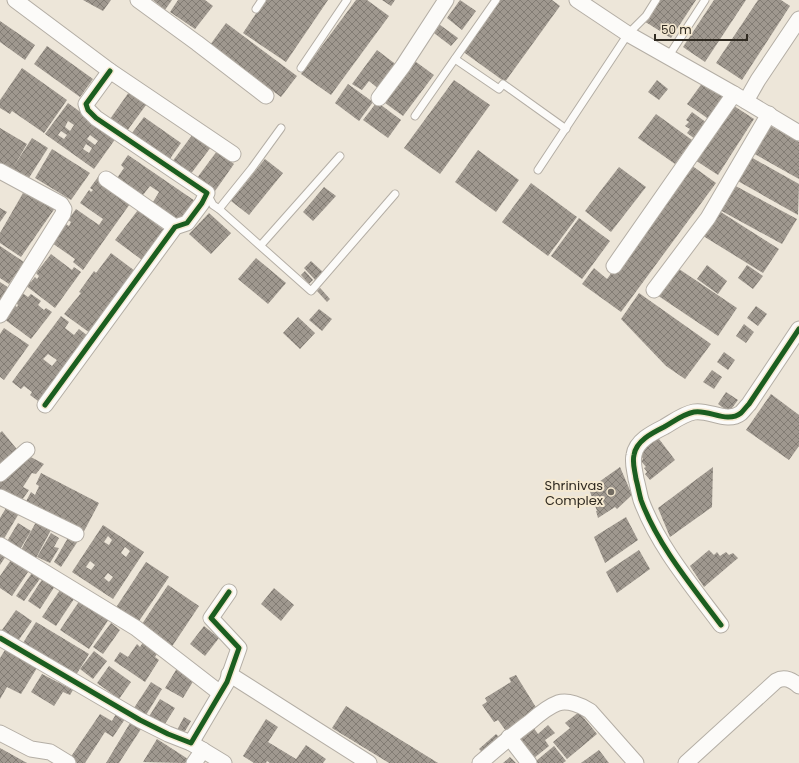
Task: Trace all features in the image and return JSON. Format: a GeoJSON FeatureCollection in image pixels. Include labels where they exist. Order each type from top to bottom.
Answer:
{"type":"FeatureCollection","features":[{"type":"Feature","properties":{"kind":"street"},"geometry":{"type":"LineString","coordinates":[[15,0],[110,71],[232,154]]}},
{"type":"Feature","properties":{"kind":"street"},"geometry":{"type":"LineString","coordinates":[[138,0],[266,96]]}},
{"type":"Feature","properties":{"kind":"street"},"geometry":{"type":"LineString","coordinates":[[379,98],[403,66],[446,0]]}},
{"type":"Feature","properties":{"kind":"street"},"geometry":{"type":"LineString","coordinates":[[583,1],[628,34],[769,114],[799,133]]}},
{"type":"Feature","properties":{"kind":"street"},"geometry":{"type":"LineString","coordinates":[[614,266],[740,98],[758,80],[799,19]]}},
{"type":"Feature","properties":{"kind":"street"},"geometry":{"type":"LineString","coordinates":[[45,404],[174,227],[187,223],[202,203],[207,193],[96,118],[88,110],[86,104],[110,71]]}},
{"type":"Feature","properties":{"kind":"street"},"geometry":{"type":"LineString","coordinates":[[654,290],[708,218],[769,114]]}},
{"type":"Feature","properties":{"kind":"street"},"geometry":{"type":"LineString","coordinates":[[0,315],[63,214],[64,209],[61,204],[1,175]]}},
{"type":"Feature","properties":{"kind":"street"},"geometry":{"type":"LineString","coordinates":[[106,179],[174,227]]}},
{"type":"Feature","properties":{"kind":"street"},"geometry":{"type":"LineString","coordinates":[[721,625],[668,553],[648,515],[640,499],[633,465],[634,454],[637,446],[655,431],[688,414],[702,412],[728,417],[741,413],[749,404],[799,329]]}},
{"type":"Feature","properties":{"kind":"street"},"geometry":{"type":"LineString","coordinates":[[0,474],[27,450]]}},
{"type":"Feature","properties":{"kind":"street"},"geometry":{"type":"LineString","coordinates":[[0,498],[76,534]]}},
{"type":"Feature","properties":{"kind":"street"},"geometry":{"type":"LineString","coordinates":[[0,545],[136,628],[220,693]]}},
{"type":"Feature","properties":{"kind":"street"},"geometry":{"type":"LineString","coordinates":[[194,763],[197,747],[220,693],[230,674],[239,648],[211,618],[229,592]]}},
{"type":"Feature","properties":{"kind":"street"},"geometry":{"type":"LineString","coordinates":[[0,638],[140,720],[197,747],[224,763]]}},
{"type":"Feature","properties":{"kind":"street"},"geometry":{"type":"LineString","coordinates":[[230,674],[368,763]]}},
{"type":"Feature","properties":{"kind":"street"},"geometry":{"type":"LineString","coordinates":[[686,763],[776,681],[783,678],[789,679],[799,686]]}},
{"type":"Feature","properties":{"kind":"street"},"geometry":{"type":"LineString","coordinates":[[480,763],[546,709],[559,703],[574,704],[590,710],[636,763]]}},
{"type":"Feature","properties":{"kind":"street"},"geometry":{"type":"LineString","coordinates":[[0,733],[31,749],[50,752],[68,763]]}},
{"type":"Feature","properties":{"kind":"street"},"geometry":{"type":"LineString","coordinates":[[510,737],[529,763]]}},
{"type":"Feature","properties":{"kind":"lane"},"geometry":{"type":"LineString","coordinates":[[256,9],[262,0]]}},
{"type":"Feature","properties":{"kind":"lane"},"geometry":{"type":"LineString","coordinates":[[301,68],[346,0]]}},
{"type":"Feature","properties":{"kind":"lane"},"geometry":{"type":"LineString","coordinates":[[415,116],[496,0]]}},
{"type":"Feature","properties":{"kind":"lane"},"geometry":{"type":"LineString","coordinates":[[538,170],[628,34],[646,16],[656,0]]}},
{"type":"Feature","properties":{"kind":"lane"},"geometry":{"type":"LineString","coordinates":[[668,57],[705,0]]}},
{"type":"Feature","properties":{"kind":"lane"},"geometry":{"type":"LineString","coordinates":[[455,59],[499,89],[503,84],[566,129]]}},
{"type":"Feature","properties":{"kind":"lane"},"geometry":{"type":"LineString","coordinates":[[219,209],[252,168],[281,128]]}},
{"type":"Feature","properties":{"kind":"lane"},"geometry":{"type":"LineString","coordinates":[[261,245],[340,156]]}},
{"type":"Feature","properties":{"kind":"lane"},"geometry":{"type":"LineString","coordinates":[[207,193],[213,205],[261,245],[311,291],[395,194]]}},
{"type":"Feature","properties":{"kind":"building"},"geometry":{"type":"Polygon","coordinates":[[[83,0],[111,0],[103,11],[83,0]]]}},
{"type":"Feature","properties":{"kind":"building"},"geometry":{"type":"Polygon","coordinates":[[[153,0],[172,0],[165,10],[153,0]]]}},
{"type":"Feature","properties":{"kind":"building"},"geometry":{"type":"Polygon","coordinates":[[[178,0],[205,0],[213,6],[195,29],[170,12],[178,0]]]}},
{"type":"Feature","properties":{"kind":"building"},"geometry":{"type":"Polygon","coordinates":[[[265,0],[328,0],[286,62],[243,33],[265,0]]]}},
{"type":"Feature","properties":{"kind":"building"},"geometry":{"type":"Polygon","coordinates":[[[356,0],[367,0],[389,16],[331,95],[301,74],[356,0]]]}},
{"type":"Feature","properties":{"kind":"building"},"geometry":{"type":"Polygon","coordinates":[[[382,0],[395,0],[391,6],[382,0]]]}},
{"type":"Feature","properties":{"kind":"building"},"geometry":{"type":"Polygon","coordinates":[[[460,0],[476,11],[462,30],[447,18],[460,0]]]}},
{"type":"Feature","properties":{"kind":"building"},"geometry":{"type":"Polygon","coordinates":[[[499,0],[552,0],[560,6],[505,82],[462,51],[499,0]]]}},
{"type":"Feature","properties":{"kind":"building"},"geometry":{"type":"Polygon","coordinates":[[[658,0],[696,0],[671,38],[644,21],[658,0]]]}},
{"type":"Feature","properties":{"kind":"building"},"geometry":{"type":"Polygon","coordinates":[[[714,0],[746,0],[705,62],[683,47],[714,0]]]}},
{"type":"Feature","properties":{"kind":"building"},"geometry":{"type":"Polygon","coordinates":[[[758,0],[781,0],[790,6],[742,80],[716,63],[758,0]]]}},
{"type":"Feature","properties":{"kind":"building"},"geometry":{"type":"Polygon","coordinates":[[[0,21],[35,45],[25,60],[0,42],[0,21]]]}},
{"type":"Feature","properties":{"kind":"building"},"geometry":{"type":"Polygon","coordinates":[[[436,22],[458,38],[451,46],[430,30],[436,22]]]}},
{"type":"Feature","properties":{"kind":"building"},"geometry":{"type":"Polygon","coordinates":[[[226,23],[297,76],[281,97],[210,45],[226,23]]]}},
{"type":"Feature","properties":{"kind":"building"},"geometry":{"type":"Polygon","coordinates":[[[47,46],[93,79],[80,97],[34,64],[47,46]]]}},
{"type":"Feature","properties":{"kind":"building"},"geometry":{"type":"Polygon","coordinates":[[[377,50],[398,66],[380,90],[369,81],[362,90],[352,84],[377,50]]]}},
{"type":"Feature","properties":{"kind":"building"},"geometry":{"type":"Polygon","coordinates":[[[412,59],[434,75],[403,116],[381,100],[412,59]]]}},
{"type":"Feature","properties":{"kind":"building"},"geometry":{"type":"Polygon","coordinates":[[[22,68],[67,100],[44,133],[12,111],[10,114],[0,108],[0,100],[22,68]]]}},
{"type":"Feature","properties":{"kind":"building"},"geometry":{"type":"Polygon","coordinates":[[[454,80],[490,105],[440,174],[404,148],[454,80]]]}},
{"type":"Feature","properties":{"kind":"building"},"geometry":{"type":"Polygon","coordinates":[[[657,80],[668,89],[659,100],[648,92],[657,80]]]}},
{"type":"Feature","properties":{"kind":"building"},"geometry":{"type":"Polygon","coordinates":[[[703,82],[726,99],[710,120],[687,104],[703,82]]]}},
{"type":"Feature","properties":{"kind":"building"},"geometry":{"type":"Polygon","coordinates":[[[348,84],[373,102],[359,121],[335,103],[348,84]]]}},
{"type":"Feature","properties":{"kind":"building"},"geometry":{"type":"Polygon","coordinates":[[[129,92],[146,105],[127,131],[110,119],[129,92]]]}},
{"type":"Feature","properties":{"kind":"building"},"geometry":{"type":"Polygon","coordinates":[[[377,102],[401,120],[388,138],[363,120],[377,102]]]}},
{"type":"Feature","properties":{"kind":"building"},"geometry":{"type":"Polygon","coordinates":[[[68,103],[116,138],[94,169],[45,134],[68,103]],[[68,121],[65,127],[70,131],[74,125],[68,121]],[[61,131],[58,135],[64,139],[67,135],[61,131]],[[90,135],[87,139],[95,145],[98,141],[90,135]],[[86,144],[83,149],[89,153],[92,148],[86,144]]]}},
{"type":"Feature","properties":{"kind":"building"},"geometry":{"type":"Polygon","coordinates":[[[731,104],[754,119],[718,175],[695,160],[731,104]]]}},
{"type":"Feature","properties":{"kind":"building"},"geometry":{"type":"Polygon","coordinates":[[[692,112],[707,123],[695,139],[687,133],[690,129],[685,126],[689,122],[686,120],[692,112]]]}},
{"type":"Feature","properties":{"kind":"building"},"geometry":{"type":"Polygon","coordinates":[[[656,114],[692,140],[675,164],[638,138],[656,114]]]}},
{"type":"Feature","properties":{"kind":"building"},"geometry":{"type":"Polygon","coordinates":[[[144,117],[181,143],[169,160],[132,133],[144,117]]]}},
{"type":"Feature","properties":{"kind":"building"},"geometry":{"type":"Polygon","coordinates":[[[767,124],[799,142],[799,179],[751,152],[767,124]]]}},
{"type":"Feature","properties":{"kind":"building"},"geometry":{"type":"Polygon","coordinates":[[[0,128],[27,144],[14,166],[32,138],[48,148],[27,181],[0,170],[0,128]]]}},
{"type":"Feature","properties":{"kind":"building"},"geometry":{"type":"Polygon","coordinates":[[[193,134],[211,147],[190,175],[172,162],[193,134]]]}},
{"type":"Feature","properties":{"kind":"building"},"geometry":{"type":"Polygon","coordinates":[[[52,149],[90,173],[71,200],[35,178],[52,149]]]}},
{"type":"Feature","properties":{"kind":"building"},"geometry":{"type":"Polygon","coordinates":[[[478,150],[519,180],[496,212],[455,182],[478,150]]]}},
{"type":"Feature","properties":{"kind":"building"},"geometry":{"type":"Polygon","coordinates":[[[217,151],[234,164],[215,191],[197,178],[217,151]]]}},
{"type":"Feature","properties":{"kind":"building"},"geometry":{"type":"Polygon","coordinates":[[[128,155],[198,203],[189,215],[185,212],[177,224],[117,178],[124,168],[121,165],[128,155]],[[150,186],[143,195],[153,202],[159,192],[150,186]]]}},
{"type":"Feature","properties":{"kind":"building"},"geometry":{"type":"Polygon","coordinates":[[[749,156],[799,184],[798,215],[736,180],[749,156]]]}},
{"type":"Feature","properties":{"kind":"building"},"geometry":{"type":"Polygon","coordinates":[[[265,159],[283,173],[249,215],[231,201],[265,159]]]}},
{"type":"Feature","properties":{"kind":"building"},"geometry":{"type":"Polygon","coordinates":[[[691,165],[716,183],[621,312],[582,284],[594,268],[607,279],[691,165]]]}},
{"type":"Feature","properties":{"kind":"building"},"geometry":{"type":"Polygon","coordinates":[[[619,167],[646,187],[611,232],[585,211],[619,167]]]}},
{"type":"Feature","properties":{"kind":"building"},"geometry":{"type":"Polygon","coordinates":[[[98,177],[132,201],[83,270],[73,262],[75,259],[52,243],[66,224],[69,226],[71,222],[68,220],[76,209],[99,225],[103,219],[80,203],[89,190],[91,192],[93,190],[90,188],[98,177]]]}},
{"type":"Feature","properties":{"kind":"building"},"geometry":{"type":"Polygon","coordinates":[[[531,183],[577,217],[548,256],[502,222],[531,183]]]}},
{"type":"Feature","properties":{"kind":"building"},"geometry":{"type":"Polygon","coordinates":[[[732,184],[797,219],[782,244],[718,209],[732,184]]]}},
{"type":"Feature","properties":{"kind":"building"},"geometry":{"type":"Polygon","coordinates":[[[324,187],[336,196],[313,221],[303,212],[324,187]]]}},
{"type":"Feature","properties":{"kind":"building"},"geometry":{"type":"Polygon","coordinates":[[[23,193],[55,208],[21,257],[0,243],[0,233],[23,193]]]}},
{"type":"Feature","properties":{"kind":"building"},"geometry":{"type":"Polygon","coordinates":[[[0,208],[7,212],[0,222],[0,208]]]}},
{"type":"Feature","properties":{"kind":"building"},"geometry":{"type":"Polygon","coordinates":[[[716,209],[779,249],[763,273],[700,234],[716,209]]]}},
{"type":"Feature","properties":{"kind":"building"},"geometry":{"type":"Polygon","coordinates":[[[138,210],[164,230],[142,260],[115,240],[138,210]]]}},
{"type":"Feature","properties":{"kind":"building"},"geometry":{"type":"Polygon","coordinates":[[[209,213],[231,233],[211,254],[189,234],[209,213]]]}},
{"type":"Feature","properties":{"kind":"building"},"geometry":{"type":"Polygon","coordinates":[[[579,218],[610,241],[582,279],[551,256],[579,218]]]}},
{"type":"Feature","properties":{"kind":"building"},"geometry":{"type":"Polygon","coordinates":[[[0,246],[24,262],[9,284],[0,278],[0,246]]]}},
{"type":"Feature","properties":{"kind":"building"},"geometry":{"type":"Polygon","coordinates":[[[111,253],[135,271],[90,333],[64,314],[81,293],[79,292],[94,271],[96,273],[111,253]]]}},
{"type":"Feature","properties":{"kind":"building"},"geometry":{"type":"Polygon","coordinates":[[[51,254],[72,270],[74,267],[81,272],[55,308],[25,285],[28,280],[31,282],[35,277],[37,279],[39,276],[36,273],[51,254]]]}},
{"type":"Feature","properties":{"kind":"building"},"geometry":{"type":"Polygon","coordinates":[[[256,258],[286,283],[268,304],[238,279],[256,258]]]}},
{"type":"Feature","properties":{"kind":"building"},"geometry":{"type":"Polygon","coordinates":[[[311,261],[324,273],[317,282],[304,268],[311,261]]]}},
{"type":"Feature","properties":{"kind":"building"},"geometry":{"type":"Polygon","coordinates":[[[707,265],[727,281],[718,294],[697,279],[707,265]]]}},
{"type":"Feature","properties":{"kind":"building"},"geometry":{"type":"Polygon","coordinates":[[[747,265],[763,276],[753,289],[738,278],[747,265]]]}},
{"type":"Feature","properties":{"kind":"building"},"geometry":{"type":"Polygon","coordinates":[[[676,267],[737,308],[718,336],[657,295],[676,267]]]}},
{"type":"Feature","properties":{"kind":"building"},"geometry":{"type":"Polygon","coordinates":[[[305,271],[313,280],[309,284],[301,275],[305,271]]]}},
{"type":"Feature","properties":{"kind":"building"},"geometry":{"type":"Polygon","coordinates":[[[0,282],[9,288],[0,302],[0,282]]]}},
{"type":"Feature","properties":{"kind":"building"},"geometry":{"type":"Polygon","coordinates":[[[320,288],[330,299],[327,302],[317,291],[320,288]]]}},
{"type":"Feature","properties":{"kind":"building"},"geometry":{"type":"Polygon","coordinates":[[[21,292],[28,297],[31,294],[41,301],[38,305],[44,310],[46,308],[52,312],[31,339],[4,319],[14,305],[17,307],[18,305],[16,303],[21,292]]]}},
{"type":"Feature","properties":{"kind":"building"},"geometry":{"type":"Polygon","coordinates":[[[639,293],[711,344],[685,379],[666,366],[621,319],[639,293]]]}},
{"type":"Feature","properties":{"kind":"building"},"geometry":{"type":"Polygon","coordinates":[[[756,306],[767,314],[758,326],[747,318],[756,306]]]}},
{"type":"Feature","properties":{"kind":"building"},"geometry":{"type":"Polygon","coordinates":[[[319,309],[332,319],[322,331],[309,320],[319,309]]]}},
{"type":"Feature","properties":{"kind":"building"},"geometry":{"type":"Polygon","coordinates":[[[61,316],[69,322],[65,328],[74,335],[79,329],[88,336],[38,401],[30,395],[32,392],[24,386],[21,389],[12,382],[61,316]],[[48,354],[43,359],[52,366],[57,360],[48,354]]]}},
{"type":"Feature","properties":{"kind":"building"},"geometry":{"type":"Polygon","coordinates":[[[298,317],[315,333],[300,349],[283,333],[298,317]]]}},
{"type":"Feature","properties":{"kind":"building"},"geometry":{"type":"Polygon","coordinates":[[[744,324],[754,332],[746,343],[736,336],[744,324]]]}},
{"type":"Feature","properties":{"kind":"building"},"geometry":{"type":"Polygon","coordinates":[[[4,328],[29,345],[4,380],[0,377],[0,334],[4,328]]]}},
{"type":"Feature","properties":{"kind":"building"},"geometry":{"type":"Polygon","coordinates":[[[724,352],[735,360],[728,370],[717,362],[724,352]]]}},
{"type":"Feature","properties":{"kind":"building"},"geometry":{"type":"Polygon","coordinates":[[[712,370],[722,377],[714,389],[703,382],[712,370]]]}},
{"type":"Feature","properties":{"kind":"building"},"geometry":{"type":"Polygon","coordinates":[[[726,392],[738,400],[729,412],[718,404],[726,392]]]}},
{"type":"Feature","properties":{"kind":"building"},"geometry":{"type":"Polygon","coordinates":[[[771,394],[799,415],[799,446],[789,460],[746,430],[771,394]]]}},
{"type":"Feature","properties":{"kind":"building"},"geometry":{"type":"Polygon","coordinates":[[[2,431],[20,453],[0,470],[0,433],[2,431]]]}},
{"type":"Feature","properties":{"kind":"building"},"geometry":{"type":"Polygon","coordinates":[[[656,435],[675,460],[650,480],[645,474],[647,472],[644,468],[646,467],[641,461],[643,459],[637,449],[656,435]]]}},
{"type":"Feature","properties":{"kind":"building"},"geometry":{"type":"Polygon","coordinates":[[[27,455],[44,464],[36,474],[32,473],[23,487],[29,490],[22,500],[0,489],[0,480],[27,455]]]}},
{"type":"Feature","properties":{"kind":"building","name":"Shrinivas Complex"},"geometry":{"type":"Polygon","coordinates":[[[620,467],[632,495],[617,509],[615,507],[598,518],[589,489],[620,467]]]}},
{"type":"Feature","properties":{"kind":"building"},"geometry":{"type":"Polygon","coordinates":[[[713,467],[712,507],[670,537],[658,508],[713,467]]]}},
{"type":"Feature","properties":{"kind":"building"},"geometry":{"type":"Polygon","coordinates":[[[41,473],[99,503],[81,537],[23,507],[31,492],[35,495],[39,486],[36,484],[41,473]]]}},
{"type":"Feature","properties":{"kind":"building"},"geometry":{"type":"Polygon","coordinates":[[[6,508],[18,515],[2,542],[0,540],[0,518],[6,508]]]}},
{"type":"Feature","properties":{"kind":"building"},"geometry":{"type":"Polygon","coordinates":[[[626,517],[638,540],[605,563],[594,537],[626,517]]]}},
{"type":"Feature","properties":{"kind":"building"},"geometry":{"type":"Polygon","coordinates":[[[36,522],[51,530],[36,558],[21,550],[36,522]]]}},
{"type":"Feature","properties":{"kind":"building"},"geometry":{"type":"Polygon","coordinates":[[[18,523],[31,531],[19,551],[6,543],[18,523]]]}},
{"type":"Feature","properties":{"kind":"building"},"geometry":{"type":"Polygon","coordinates":[[[103,525],[144,552],[113,599],[72,572],[103,525]],[[108,536],[104,542],[109,545],[112,540],[108,536]],[[125,547],[121,553],[126,557],[130,551],[125,547]],[[90,561],[86,567],[91,570],[95,565],[90,561]],[[108,573],[104,578],[109,582],[113,577],[108,573]]]}},
{"type":"Feature","properties":{"kind":"building"},"geometry":{"type":"Polygon","coordinates":[[[51,533],[59,538],[54,547],[59,548],[50,563],[37,557],[51,533]]]}},
{"type":"Feature","properties":{"kind":"building"},"geometry":{"type":"Polygon","coordinates":[[[69,536],[78,541],[61,567],[54,562],[69,536]]]}},
{"type":"Feature","properties":{"kind":"building"},"geometry":{"type":"Polygon","coordinates":[[[0,548],[8,553],[0,565],[0,548]]]}},
{"type":"Feature","properties":{"kind":"building"},"geometry":{"type":"Polygon","coordinates":[[[639,550],[650,569],[617,593],[606,572],[639,550]]]}},
{"type":"Feature","properties":{"kind":"building"},"geometry":{"type":"Polygon","coordinates":[[[709,550],[714,555],[717,552],[720,556],[726,552],[729,555],[733,553],[738,558],[704,587],[690,566],[709,550]]]}},
{"type":"Feature","properties":{"kind":"building"},"geometry":{"type":"Polygon","coordinates":[[[11,560],[28,572],[12,596],[0,588],[0,576],[11,560]]]}},
{"type":"Feature","properties":{"kind":"building"},"geometry":{"type":"Polygon","coordinates":[[[146,562],[169,577],[137,624],[115,609],[146,562]]]}},
{"type":"Feature","properties":{"kind":"building"},"geometry":{"type":"Polygon","coordinates":[[[34,570],[42,576],[24,601],[16,596],[34,570]]]}},
{"type":"Feature","properties":{"kind":"building"},"geometry":{"type":"Polygon","coordinates":[[[45,575],[57,583],[40,609],[28,601],[45,575]]]}},
{"type":"Feature","properties":{"kind":"building"},"geometry":{"type":"Polygon","coordinates":[[[168,585],[199,606],[171,648],[140,627],[168,585]]]}},
{"type":"Feature","properties":{"kind":"building"},"geometry":{"type":"Polygon","coordinates":[[[62,587],[76,596],[56,626],[42,617],[62,587]]]}},
{"type":"Feature","properties":{"kind":"building"},"geometry":{"type":"Polygon","coordinates":[[[274,588],[294,605],[281,621],[261,604],[274,588]]]}},
{"type":"Feature","properties":{"kind":"building"},"geometry":{"type":"Polygon","coordinates":[[[80,600],[109,619],[89,649],[60,630],[80,600]]]}},
{"type":"Feature","properties":{"kind":"building"},"geometry":{"type":"Polygon","coordinates":[[[16,610],[32,621],[18,641],[2,630],[16,610]]]}},
{"type":"Feature","properties":{"kind":"building"},"geometry":{"type":"Polygon","coordinates":[[[36,622],[89,654],[76,675],[23,643],[36,622]]]}},
{"type":"Feature","properties":{"kind":"building"},"geometry":{"type":"Polygon","coordinates":[[[111,623],[120,630],[103,654],[93,647],[111,623]]]}},
{"type":"Feature","properties":{"kind":"building"},"geometry":{"type":"Polygon","coordinates":[[[204,626],[219,638],[205,656],[190,644],[204,626]]]}},
{"type":"Feature","properties":{"kind":"building"},"geometry":{"type":"Polygon","coordinates":[[[144,641],[159,651],[155,657],[159,660],[145,682],[114,661],[120,652],[128,657],[137,644],[140,647],[144,641]]]}},
{"type":"Feature","properties":{"kind":"building"},"geometry":{"type":"Polygon","coordinates":[[[5,650],[37,668],[21,694],[7,687],[0,699],[0,658],[5,650]]]}},
{"type":"Feature","properties":{"kind":"building"},"geometry":{"type":"Polygon","coordinates":[[[94,651],[107,661],[93,679],[80,669],[94,651]]]}},
{"type":"Feature","properties":{"kind":"building"},"geometry":{"type":"Polygon","coordinates":[[[179,665],[197,675],[183,698],[165,688],[179,665]]]}},
{"type":"Feature","properties":{"kind":"building"},"geometry":{"type":"Polygon","coordinates":[[[109,666],[131,682],[119,699],[97,683],[109,666]]]}},
{"type":"Feature","properties":{"kind":"building"},"geometry":{"type":"Polygon","coordinates":[[[42,674],[73,690],[70,695],[63,692],[54,706],[31,692],[42,674]]]}},
{"type":"Feature","properties":{"kind":"building"},"geometry":{"type":"Polygon","coordinates":[[[516,675],[537,709],[506,731],[498,720],[494,722],[482,705],[487,702],[485,698],[511,682],[509,678],[516,675]]]}},
{"type":"Feature","properties":{"kind":"building"},"geometry":{"type":"Polygon","coordinates":[[[151,682],[162,689],[146,715],[134,708],[151,682]]]}},
{"type":"Feature","properties":{"kind":"building"},"geometry":{"type":"Polygon","coordinates":[[[160,699],[175,708],[163,727],[148,718],[160,699]]]}},
{"type":"Feature","properties":{"kind":"building"},"geometry":{"type":"Polygon","coordinates":[[[346,706],[438,763],[389,763],[332,728],[346,706]]]}},
{"type":"Feature","properties":{"kind":"building"},"geometry":{"type":"Polygon","coordinates":[[[117,712],[125,719],[113,737],[105,732],[85,763],[77,763],[70,758],[100,714],[112,721],[117,712]]]}},
{"type":"Feature","properties":{"kind":"building"},"geometry":{"type":"Polygon","coordinates":[[[579,712],[597,734],[567,759],[553,742],[570,728],[565,723],[579,712]]]}},
{"type":"Feature","properties":{"kind":"building"},"geometry":{"type":"Polygon","coordinates":[[[184,717],[191,721],[184,733],[177,730],[184,717]]]}},
{"type":"Feature","properties":{"kind":"building"},"geometry":{"type":"Polygon","coordinates":[[[266,719],[278,727],[268,742],[296,759],[306,745],[326,759],[323,763],[270,763],[267,761],[266,763],[254,763],[243,756],[266,719]]]}},
{"type":"Feature","properties":{"kind":"building"},"geometry":{"type":"Polygon","coordinates":[[[130,723],[141,729],[119,763],[106,763],[130,723]]]}},
{"type":"Feature","properties":{"kind":"building"},"geometry":{"type":"Polygon","coordinates":[[[548,725],[555,733],[545,740],[549,746],[534,758],[518,740],[533,727],[538,734],[548,725]]]}},
{"type":"Feature","properties":{"kind":"building"},"geometry":{"type":"Polygon","coordinates":[[[496,734],[502,740],[485,755],[479,749],[496,734]]]}},
{"type":"Feature","properties":{"kind":"building"},"geometry":{"type":"Polygon","coordinates":[[[157,739],[188,759],[185,763],[143,762],[157,739]]]}},
{"type":"Feature","properties":{"kind":"building"},"geometry":{"type":"Polygon","coordinates":[[[554,746],[566,761],[563,763],[537,763],[536,761],[554,746]]]}},
{"type":"Feature","properties":{"kind":"building"},"geometry":{"type":"Polygon","coordinates":[[[0,748],[27,763],[0,763],[0,748]]]}},
{"type":"Feature","properties":{"kind":"building"},"geometry":{"type":"Polygon","coordinates":[[[599,750],[609,763],[581,763],[599,750]]]}},
{"type":"Feature","properties":{"kind":"building"},"geometry":{"type":"Polygon","coordinates":[[[510,757],[516,763],[503,763],[510,757]]]}},
{"type":"Feature","properties":{"kind":"cycle path"},"geometry":{"type":"LineString","coordinates":[[45,405],[175,227],[187,223],[202,203],[207,193],[96,118],[88,110],[86,104],[110,71]]}},
{"type":"Feature","properties":{"kind":"cycle path"},"geometry":{"type":"LineString","coordinates":[[721,625],[676,565],[648,517],[641,500],[633,464],[635,450],[645,438],[686,414],[706,412],[724,417],[730,417],[741,413],[749,404],[799,329]]}},
{"type":"Feature","properties":{"kind":"cycle path"},"geometry":{"type":"LineString","coordinates":[[0,638],[140,720],[168,734],[191,743],[227,682],[239,648],[211,618],[229,592]]}},
{"type":"Feature","properties":{"kind":"place","name":"Shrinivas Complex"},"geometry":{"type":"Point","coordinates":[611,492]}}]}
